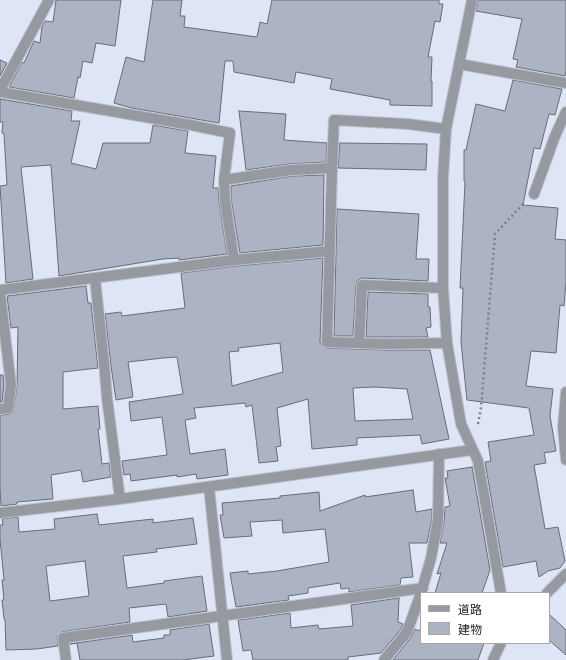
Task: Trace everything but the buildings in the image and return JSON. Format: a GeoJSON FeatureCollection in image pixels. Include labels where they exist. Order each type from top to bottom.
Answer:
{"type":"FeatureCollection","features":[{"type":"Feature","properties":{"kind":"street"},"geometry":{"type":"LineString","coordinates":[[48,0],[0,91],[230,133],[224,180],[234,260]]}},
{"type":"Feature","properties":{"kind":"street"},"geometry":{"type":"LineString","coordinates":[[472,0],[446,129],[443,178],[443,288],[447,343],[461,424],[478,461],[501,592]]}},
{"type":"Feature","properties":{"kind":"street"},"geometry":{"type":"LineString","coordinates":[[458,64],[566,83]]}},
{"type":"Feature","properties":{"kind":"street"},"geometry":{"type":"LineString","coordinates":[[534,194],[555,136],[566,112]]}},
{"type":"Feature","properties":{"kind":"street"},"geometry":{"type":"LineString","coordinates":[[446,129],[408,124],[334,120],[327,342],[447,343]]}},
{"type":"Feature","properties":{"kind":"street"},"geometry":{"type":"LineString","coordinates":[[224,180],[291,170],[332,168]]}},
{"type":"Feature","properties":{"kind":"street"},"geometry":{"type":"LineString","coordinates":[[0,290],[234,260],[330,251]]}},
{"type":"Feature","properties":{"kind":"street"},"geometry":{"type":"LineString","coordinates":[[95,278],[107,398],[120,499]]}},
{"type":"Feature","properties":{"kind":"street"},"geometry":{"type":"LineString","coordinates":[[359,343],[362,285],[443,288]]}},
{"type":"Feature","properties":{"kind":"street"},"geometry":{"type":"LineString","coordinates":[[0,293],[11,385],[4,408]]}},
{"type":"Feature","properties":{"kind":"street"},"geometry":{"type":"LineString","coordinates":[[566,392],[564,449],[566,460]]}},
{"type":"Feature","properties":{"kind":"street"},"geometry":{"type":"LineString","coordinates":[[0,513],[120,499],[472,450]]}},
{"type":"Feature","properties":{"kind":"street"},"geometry":{"type":"LineString","coordinates":[[66,660],[63,638],[223,615],[422,591],[431,558],[438,520],[439,454]]}},
{"type":"Feature","properties":{"kind":"street"},"geometry":{"type":"LineString","coordinates":[[209,487],[227,660]]}},
{"type":"Feature","properties":{"kind":"street"},"geometry":{"type":"LineString","coordinates":[[549,592],[566,574]]}},
{"type":"Feature","properties":{"kind":"street"},"geometry":{"type":"LineString","coordinates":[[384,660],[407,632],[420,596]]}},
{"type":"Feature","properties":{"kind":"street"},"geometry":{"type":"LineString","coordinates":[[493,660],[501,644]]}},
{"type":"Feature","properties":{"kind":"path"},"geometry":{"type":"LineString","coordinates":[[472,450],[482,408],[495,234],[521,205],[534,194]]}}]}
